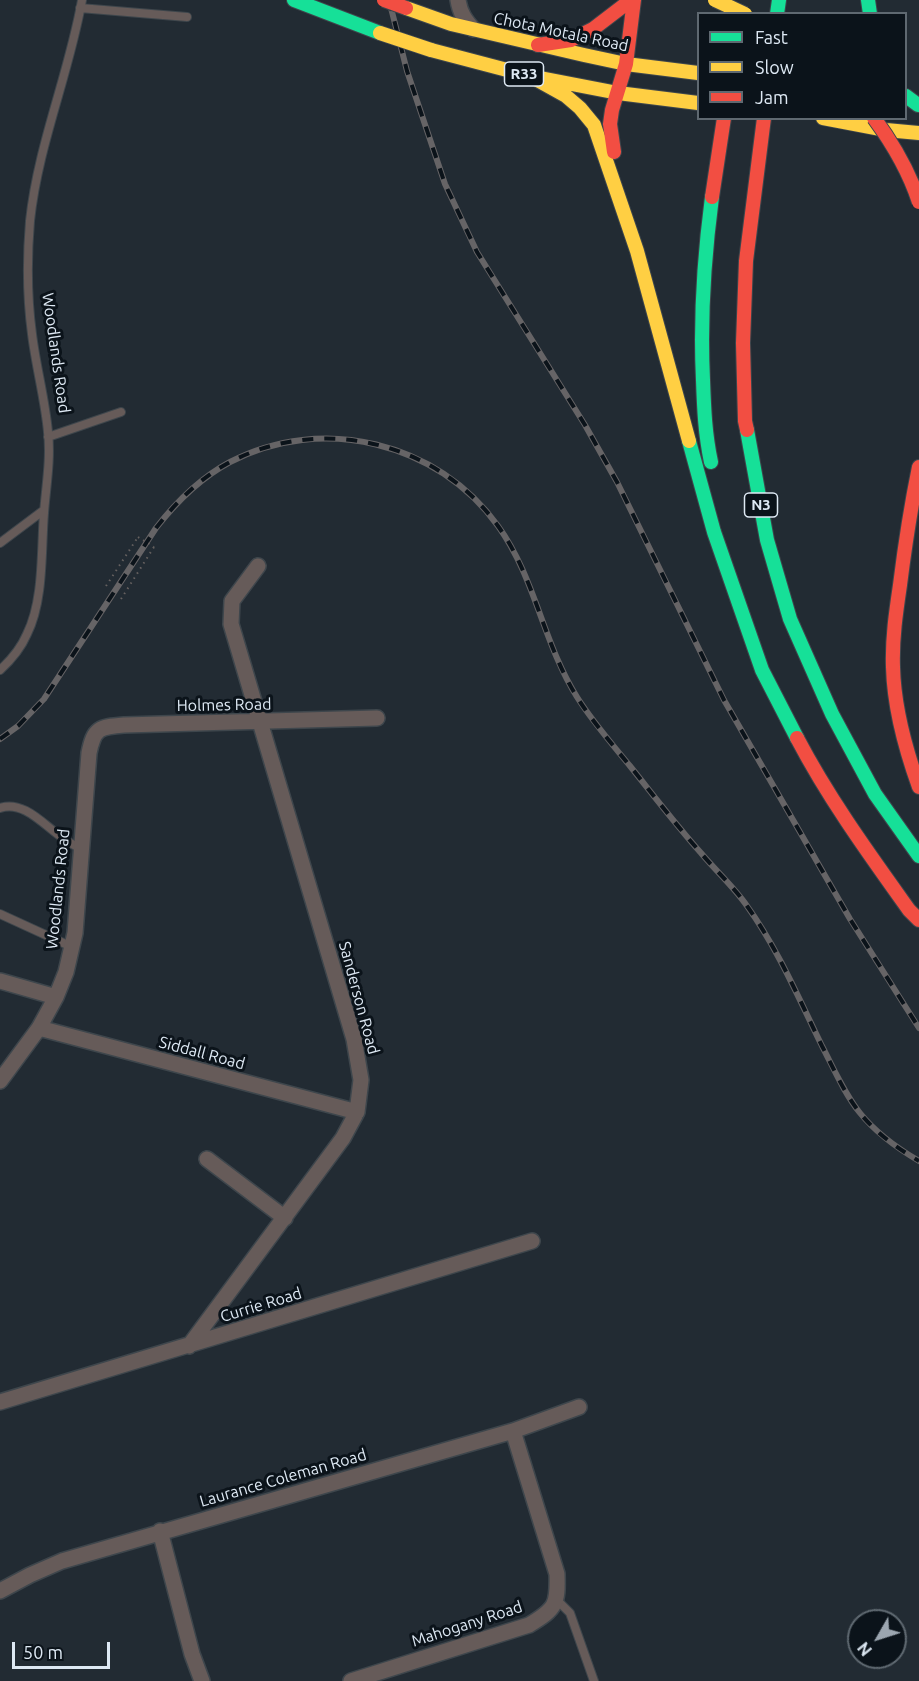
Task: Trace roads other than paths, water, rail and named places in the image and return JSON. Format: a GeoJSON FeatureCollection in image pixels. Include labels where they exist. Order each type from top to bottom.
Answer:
{"type":"FeatureCollection","features":[{"type":"Feature","properties":{"kind":"main road","name":"R33"},"geometry":{"type":"LineString","coordinates":[[294,0],[431,50],[530,76],[618,93],[693,102]]}},
{"type":"Feature","properties":{"kind":"main road","name":"Chota Motala Road"},"geometry":{"type":"LineString","coordinates":[[384,0],[451,24],[538,45],[626,64],[691,72]]}},
{"type":"Feature","properties":{"kind":"main road"},"geometry":{"type":"LineString","coordinates":[[538,45],[571,40],[593,29],[633,0]]}},
{"type":"Feature","properties":{"kind":"main road"},"geometry":{"type":"LineString","coordinates":[[633,0],[626,64],[610,124],[610,137],[628,221],[717,543],[762,670],[814,770]]}},
{"type":"Feature","properties":{"kind":"main road"},"geometry":{"type":"LineString","coordinates":[[715,0],[741,12]]}},
{"type":"Feature","properties":{"kind":"main road"},"geometry":{"type":"LineString","coordinates":[[530,76],[565,94],[582,109],[594,125],[628,221]]}},
{"type":"Feature","properties":{"kind":"main road","name":"N3"},"geometry":{"type":"LineString","coordinates":[[724,120],[705,249],[701,344],[705,433],[724,524],[768,667],[814,770],[856,837],[909,910],[919,920]]}},
{"type":"Feature","properties":{"kind":"main road","name":"N3"},"geometry":{"type":"LineString","coordinates":[[764,120],[746,261],[743,343],[746,421],[767,540],[790,620],[832,714],[875,794],[919,856]]}},
{"type":"Feature","properties":{"kind":"main road"},"geometry":{"type":"LineString","coordinates":[[834,120],[886,130],[919,133]]}},
{"type":"Feature","properties":{"kind":"main road"},"geometry":{"type":"LineString","coordinates":[[875,120],[901,157],[915,186],[919,202]]}},
{"type":"Feature","properties":{"kind":"main road"},"geometry":{"type":"LineString","coordinates":[[919,467],[906,537],[894,627],[893,668],[898,709],[919,787]]}},
{"type":"Feature","properties":{"kind":"street"},"geometry":{"type":"LineString","coordinates":[[412,10],[428,0]]}},
{"type":"Feature","properties":{"kind":"street"},"geometry":{"type":"LineString","coordinates":[[458,0],[464,19],[473,29]]}},
{"type":"Feature","properties":{"kind":"street","name":"Sanderson Road"},"geometry":{"type":"LineString","coordinates":[[189,1346],[343,1138],[357,1112],[361,1080],[354,1039],[231,624],[232,602],[258,566]]}},
{"type":"Feature","properties":{"kind":"street","name":"Holmes Road"},"geometry":{"type":"LineString","coordinates":[[89,753],[92,738],[106,727],[377,718]]}},
{"type":"Feature","properties":{"kind":"street","name":"Woodlands Road"},"geometry":{"type":"LineString","coordinates":[[0,1081],[39,1028],[56,997],[66,972],[75,933],[89,753]]}},
{"type":"Feature","properties":{"kind":"street"},"geometry":{"type":"LineString","coordinates":[[0,981],[56,997]]}},
{"type":"Feature","properties":{"kind":"street","name":"Siddall Road"},"geometry":{"type":"LineString","coordinates":[[39,1028],[357,1112]]}},
{"type":"Feature","properties":{"kind":"street"},"geometry":{"type":"LineString","coordinates":[[207,1159],[285,1218]]}},
{"type":"Feature","properties":{"kind":"street","name":"Currie Road"},"geometry":{"type":"LineString","coordinates":[[0,1402],[532,1240]]}},
{"type":"Feature","properties":{"kind":"street","name":"Laurance Coleman Road"},"geometry":{"type":"LineString","coordinates":[[0,1592],[62,1561],[513,1431],[579,1407]]}},
{"type":"Feature","properties":{"kind":"street"},"geometry":{"type":"LineString","coordinates":[[513,1431],[557,1574],[556,1599]]}},
{"type":"Feature","properties":{"kind":"street"},"geometry":{"type":"LineString","coordinates":[[160,1531],[192,1654],[202,1681]]}},
{"type":"Feature","properties":{"kind":"street","name":"Mahogany Road"},"geometry":{"type":"LineString","coordinates":[[351,1681],[529,1625],[545,1615],[553,1607],[556,1599]]}},
{"type":"Feature","properties":{"kind":"lane"},"geometry":{"type":"LineString","coordinates":[[81,4],[187,17]]}},
{"type":"Feature","properties":{"kind":"lane","name":"Woodlands Road"},"geometry":{"type":"LineString","coordinates":[[0,670],[11,661],[28,634],[36,607],[50,458],[45,405],[32,333],[28,283],[30,222],[36,178],[81,4]]}},
{"type":"Feature","properties":{"kind":"lane"},"geometry":{"type":"LineString","coordinates":[[48,437],[121,412]]}},
{"type":"Feature","properties":{"kind":"lane"},"geometry":{"type":"LineString","coordinates":[[0,543],[44,510]]}},
{"type":"Feature","properties":{"kind":"lane"},"geometry":{"type":"LineString","coordinates":[[0,808],[15,806],[81,849]]}},
{"type":"Feature","properties":{"kind":"lane"},"geometry":{"type":"LineString","coordinates":[[0,914],[72,946]]}},
{"type":"Feature","properties":{"kind":"lane"},"geometry":{"type":"LineString","coordinates":[[556,1599],[570,1613],[594,1681]]}},
{"type":"Feature","properties":{"kind":"railway"},"geometry":{"type":"LineString","coordinates":[[389,0],[407,71],[445,184],[477,252],[585,425],[617,482],[724,700],[850,919],[919,1028]]}},
{"type":"Feature","properties":{"kind":"railway"},"geometry":{"type":"LineString","coordinates":[[0,739],[18,726],[44,699],[156,528],[181,499],[209,475],[230,462],[265,448],[302,440],[339,439],[376,444],[411,456],[444,474],[473,497],[498,526],[521,567],[565,676],[577,697],[602,732],[674,821],[736,892],[758,922],[854,1105],[880,1134],[919,1161]]}}]}
